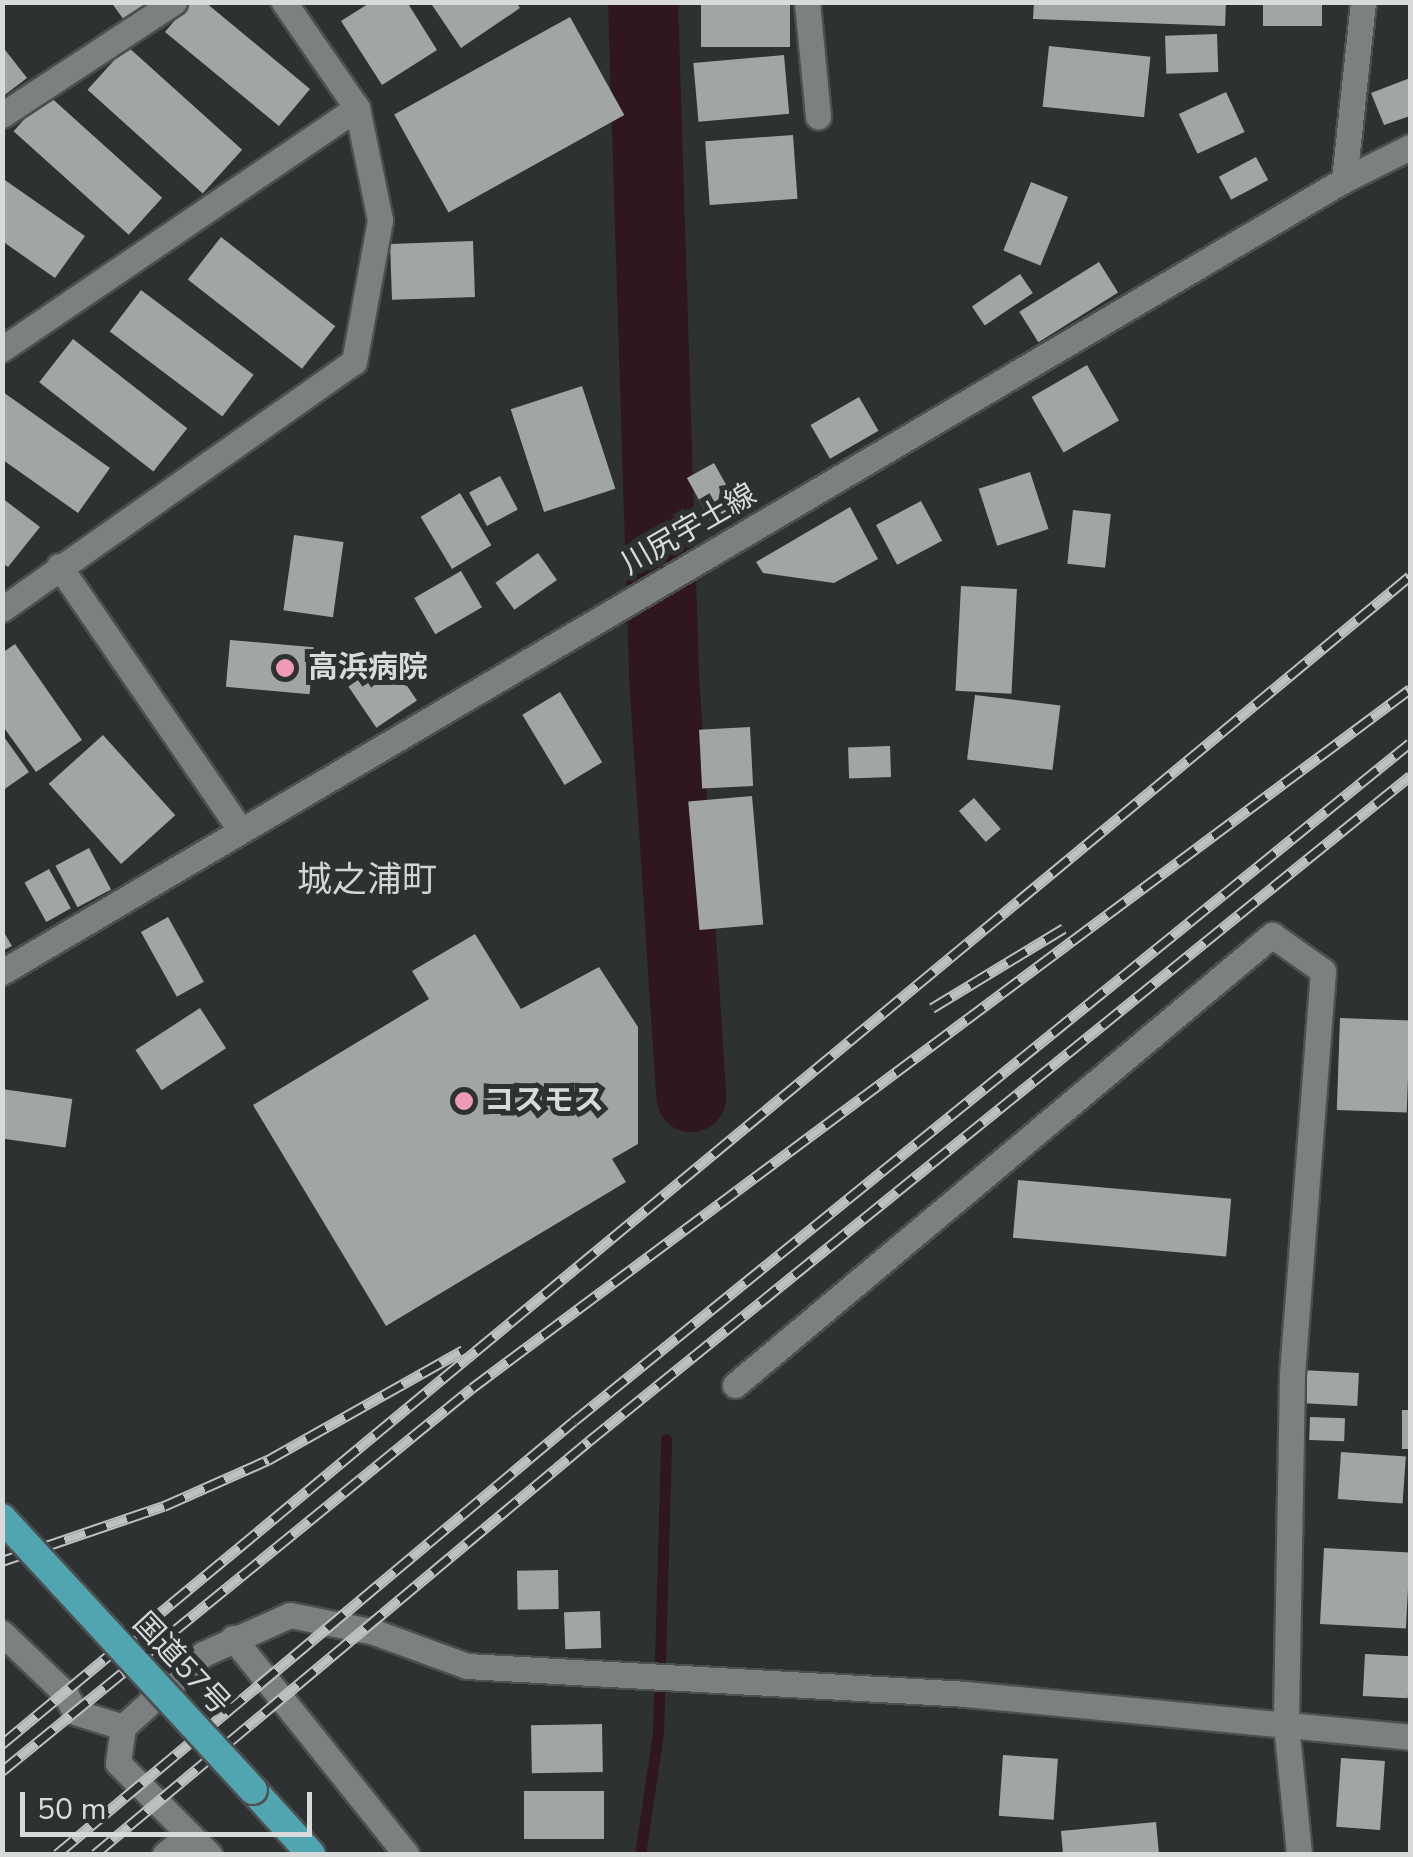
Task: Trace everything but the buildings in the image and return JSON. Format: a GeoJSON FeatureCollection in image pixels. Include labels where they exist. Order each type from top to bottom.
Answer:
{"type":"FeatureCollection","features":[{"type":"Feature","properties":{"kind":"highway","name":"国道57号"},"geometry":{"type":"LineString","coordinates":[[2,1518],[311,1854]]}},
{"type":"Feature","properties":{"kind":"street"},"geometry":{"type":"LineString","coordinates":[[2,115],[174,2]]}},
{"type":"Feature","properties":{"kind":"street"},"geometry":{"type":"LineString","coordinates":[[2,609],[354,362],[380,220],[358,108],[284,2]]}},
{"type":"Feature","properties":{"kind":"street"},"geometry":{"type":"LineString","coordinates":[[807,2],[818,116]]}},
{"type":"Feature","properties":{"kind":"street"},"geometry":{"type":"LineString","coordinates":[[1344,180],[1363,2]]}},
{"type":"Feature","properties":{"kind":"street"},"geometry":{"type":"LineString","coordinates":[[2,349],[358,108]]}},
{"type":"Feature","properties":{"kind":"street","name":"川尻宇土線"},"geometry":{"type":"LineString","coordinates":[[2,972],[1344,180],[1410,147]]}},
{"type":"Feature","properties":{"kind":"street"},"geometry":{"type":"LineString","coordinates":[[59,566],[241,831]]}},
{"type":"Feature","properties":{"kind":"street"},"geometry":{"type":"LineString","coordinates":[[735,1385],[1272,936],[1323,970],[1292,1375],[1286,1725],[1299,1854]]}},
{"type":"Feature","properties":{"kind":"street"},"geometry":{"type":"LineString","coordinates":[[209,1854],[118,1763],[123,1727],[203,1654],[290,1615],[374,1632],[467,1666],[965,1694],[1410,1736]]}},
{"type":"Feature","properties":{"kind":"street"},"geometry":{"type":"LineString","coordinates":[[2,1633],[65,1693],[75,1712],[123,1727]]}},
{"type":"Feature","properties":{"kind":"street"},"geometry":{"type":"LineString","coordinates":[[233,1638],[406,1854]]}},
{"type":"Feature","properties":{"kind":"street"},"geometry":{"type":"LineString","coordinates":[[165,1854],[190,1835]]}},
{"type":"Feature","properties":{"kind":"waterway"},"geometry":{"type":"LineString","coordinates":[[643,2],[664,675],[691,1097]]}},
{"type":"Feature","properties":{"kind":"waterway"},"geometry":{"type":"LineString","coordinates":[[640,1854],[658,1733],[666,1439]]}},
{"type":"Feature","properties":{"kind":"railway"},"geometry":{"type":"LineString","coordinates":[[2,1744],[1410,576]]}},
{"type":"Feature","properties":{"kind":"railway"},"geometry":{"type":"LineString","coordinates":[[2,1771],[472,1388],[1410,689]]}},
{"type":"Feature","properties":{"kind":"railway"},"geometry":{"type":"LineString","coordinates":[[57,1854],[574,1421],[1410,743]]}},
{"type":"Feature","properties":{"kind":"railway"},"geometry":{"type":"LineString","coordinates":[[95,1854],[589,1441],[1410,776]]}},
{"type":"Feature","properties":{"kind":"railway"},"geometry":{"type":"LineString","coordinates":[[932,1008],[1064,928]]}},
{"type":"Feature","properties":{"kind":"railway"},"geometry":{"type":"LineString","coordinates":[[2,1561],[164,1506],[268,1460],[463,1350]]}},
{"type":"Feature","properties":{"kind":"place","name":"高浜病院"},"geometry":{"type":"Point","coordinates":[285,668]}},
{"type":"Feature","properties":{"kind":"place","name":"コスモス"},"geometry":{"type":"Point","coordinates":[464,1101]}},
{"type":"Feature","properties":{"kind":"district","name":"城之浦町"},"geometry":{"type":"Point","coordinates":[367,880]}}]}
